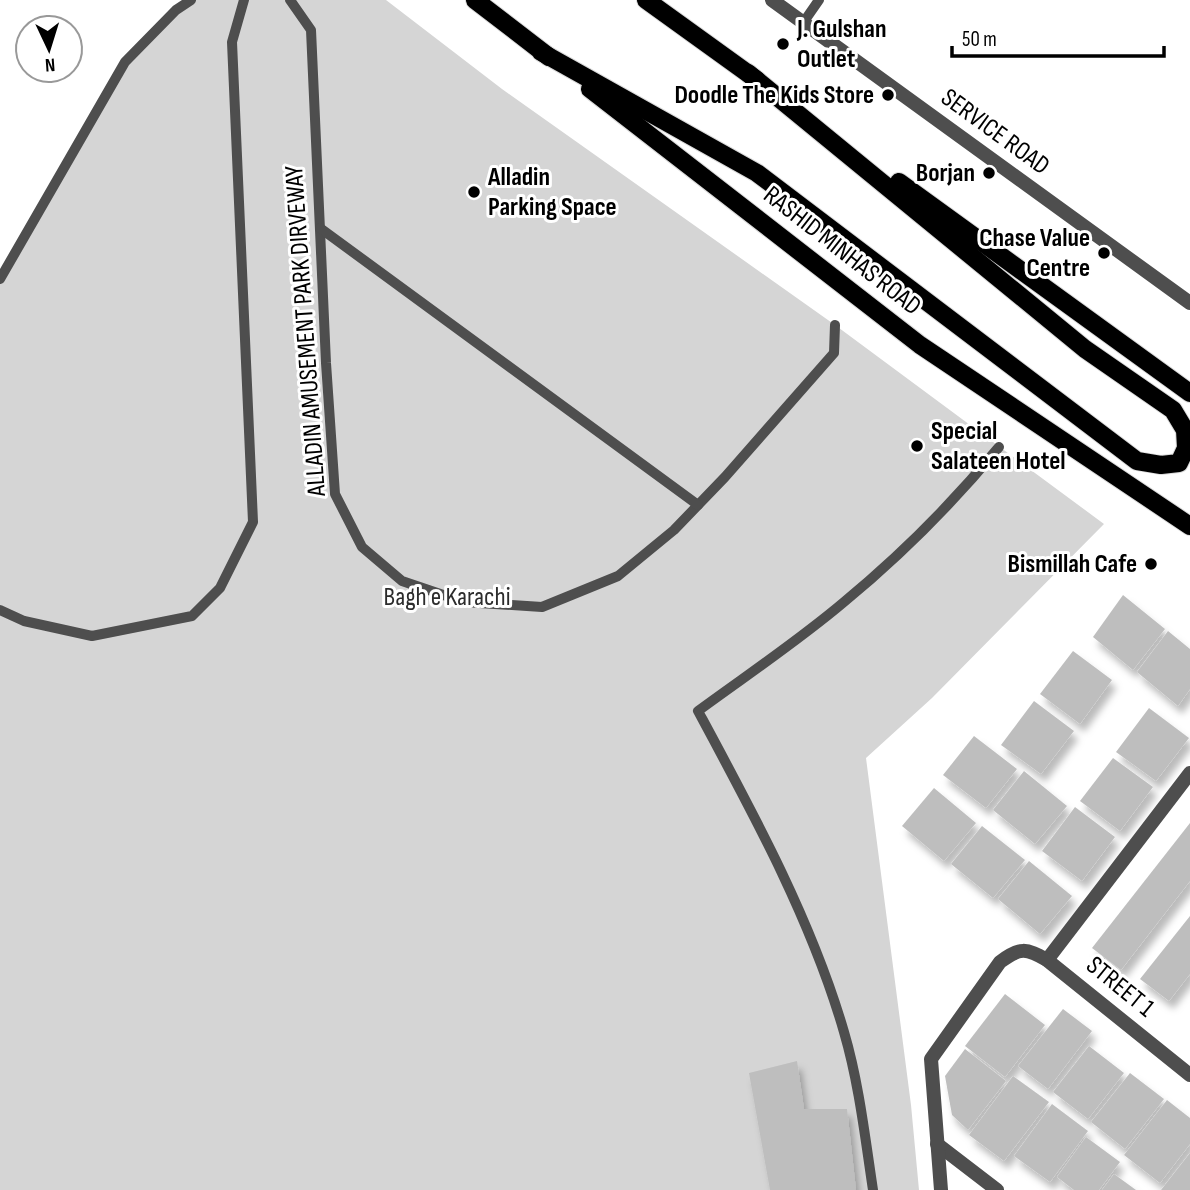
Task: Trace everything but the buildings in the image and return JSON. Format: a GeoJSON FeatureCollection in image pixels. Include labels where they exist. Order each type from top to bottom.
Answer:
{"type":"FeatureCollection","features":[{"type":"Feature","properties":{"kind":"main road","name":"RASHID MINHAS ROAD"},"geometry":{"type":"LineString","coordinates":[[475,0],[920,345],[1190,526]]}},
{"type":"Feature","properties":{"kind":"main road"},"geometry":{"type":"LineString","coordinates":[[646,0],[1190,393]]}},
{"type":"Feature","properties":{"kind":"main road"},"geometry":{"type":"LineString","coordinates":[[541,52],[757,173],[1137,461],[1161,465],[1179,463],[1186,448],[1185,430],[1173,410],[1085,349],[748,73]]}},
{"type":"Feature","properties":{"kind":"street","name":"SERVICE ROAD"},"geometry":{"type":"LineString","coordinates":[[772,0],[1190,303]]}},
{"type":"Feature","properties":{"kind":"street"},"geometry":{"type":"LineString","coordinates":[[1047,960],[1190,773]]}},
{"type":"Feature","properties":{"kind":"street","name":"STREET 1"},"geometry":{"type":"LineString","coordinates":[[937,1144],[931,1059],[1000,962],[1014,952],[1030,950],[1047,960],[1190,1075]]}},
{"type":"Feature","properties":{"kind":"street"},"geometry":{"type":"LineString","coordinates":[[937,1144],[941,1190]]}},
{"type":"Feature","properties":{"kind":"street"},"geometry":{"type":"LineString","coordinates":[[937,1144],[997,1190]]}},
{"type":"Feature","properties":{"kind":"lane"},"geometry":{"type":"LineString","coordinates":[[0,279],[125,62],[176,10],[191,0]]}},
{"type":"Feature","properties":{"kind":"lane"},"geometry":{"type":"LineString","coordinates":[[0,610],[24,621],[92,636],[192,616],[220,588],[253,522],[232,42],[244,0]]}},
{"type":"Feature","properties":{"kind":"lane","name":"ALLADIN AMUSEMENT PARK DIRVEWAY"},"geometry":{"type":"LineString","coordinates":[[290,0],[311,30],[335,494],[362,547],[401,581],[464,603],[542,607],[618,576],[674,530],[725,477],[834,353],[835,325]]}},
{"type":"Feature","properties":{"kind":"lane"},"geometry":{"type":"LineString","coordinates":[[803,23],[819,0]]}},
{"type":"Feature","properties":{"kind":"lane"},"geometry":{"type":"LineString","coordinates":[[320,228],[698,505]]}},
{"type":"Feature","properties":{"kind":"lane"},"geometry":{"type":"LineString","coordinates":[[873,1190],[858,1094],[845,1035],[830,987],[797,909],[741,791],[698,711],[843,604],[897,556],[965,488],[999,447]]}},
{"type":"Feature","properties":{"kind":"green space","name":"Bagh e Karachi"},"geometry":{"type":"Polygon","coordinates":[[[191,0],[386,0],[502,89],[835,325],[1104,524],[932,698],[866,758],[911,1105],[919,1190],[0,1190],[0,279],[125,62],[191,0]]]}},
{"type":"Feature","properties":{"kind":"place","name":"J. Gulshan Outlet"},"geometry":{"type":"Point","coordinates":[783,44]}},
{"type":"Feature","properties":{"kind":"place","name":"Doodle The Kids Store"},"geometry":{"type":"Point","coordinates":[888,95]}},
{"type":"Feature","properties":{"kind":"place","name":"Borjan"},"geometry":{"type":"Point","coordinates":[989,173]}},
{"type":"Feature","properties":{"kind":"place","name":"Alladin Parking Space"},"geometry":{"type":"Point","coordinates":[474,192]}},
{"type":"Feature","properties":{"kind":"place","name":"Chase Value Centre"},"geometry":{"type":"Point","coordinates":[1104,253]}},
{"type":"Feature","properties":{"kind":"place","name":"Special Salateen Hotel"},"geometry":{"type":"Point","coordinates":[917,446]}},
{"type":"Feature","properties":{"kind":"place","name":"Bismillah Cafe"},"geometry":{"type":"Point","coordinates":[1151,564]}}]}
